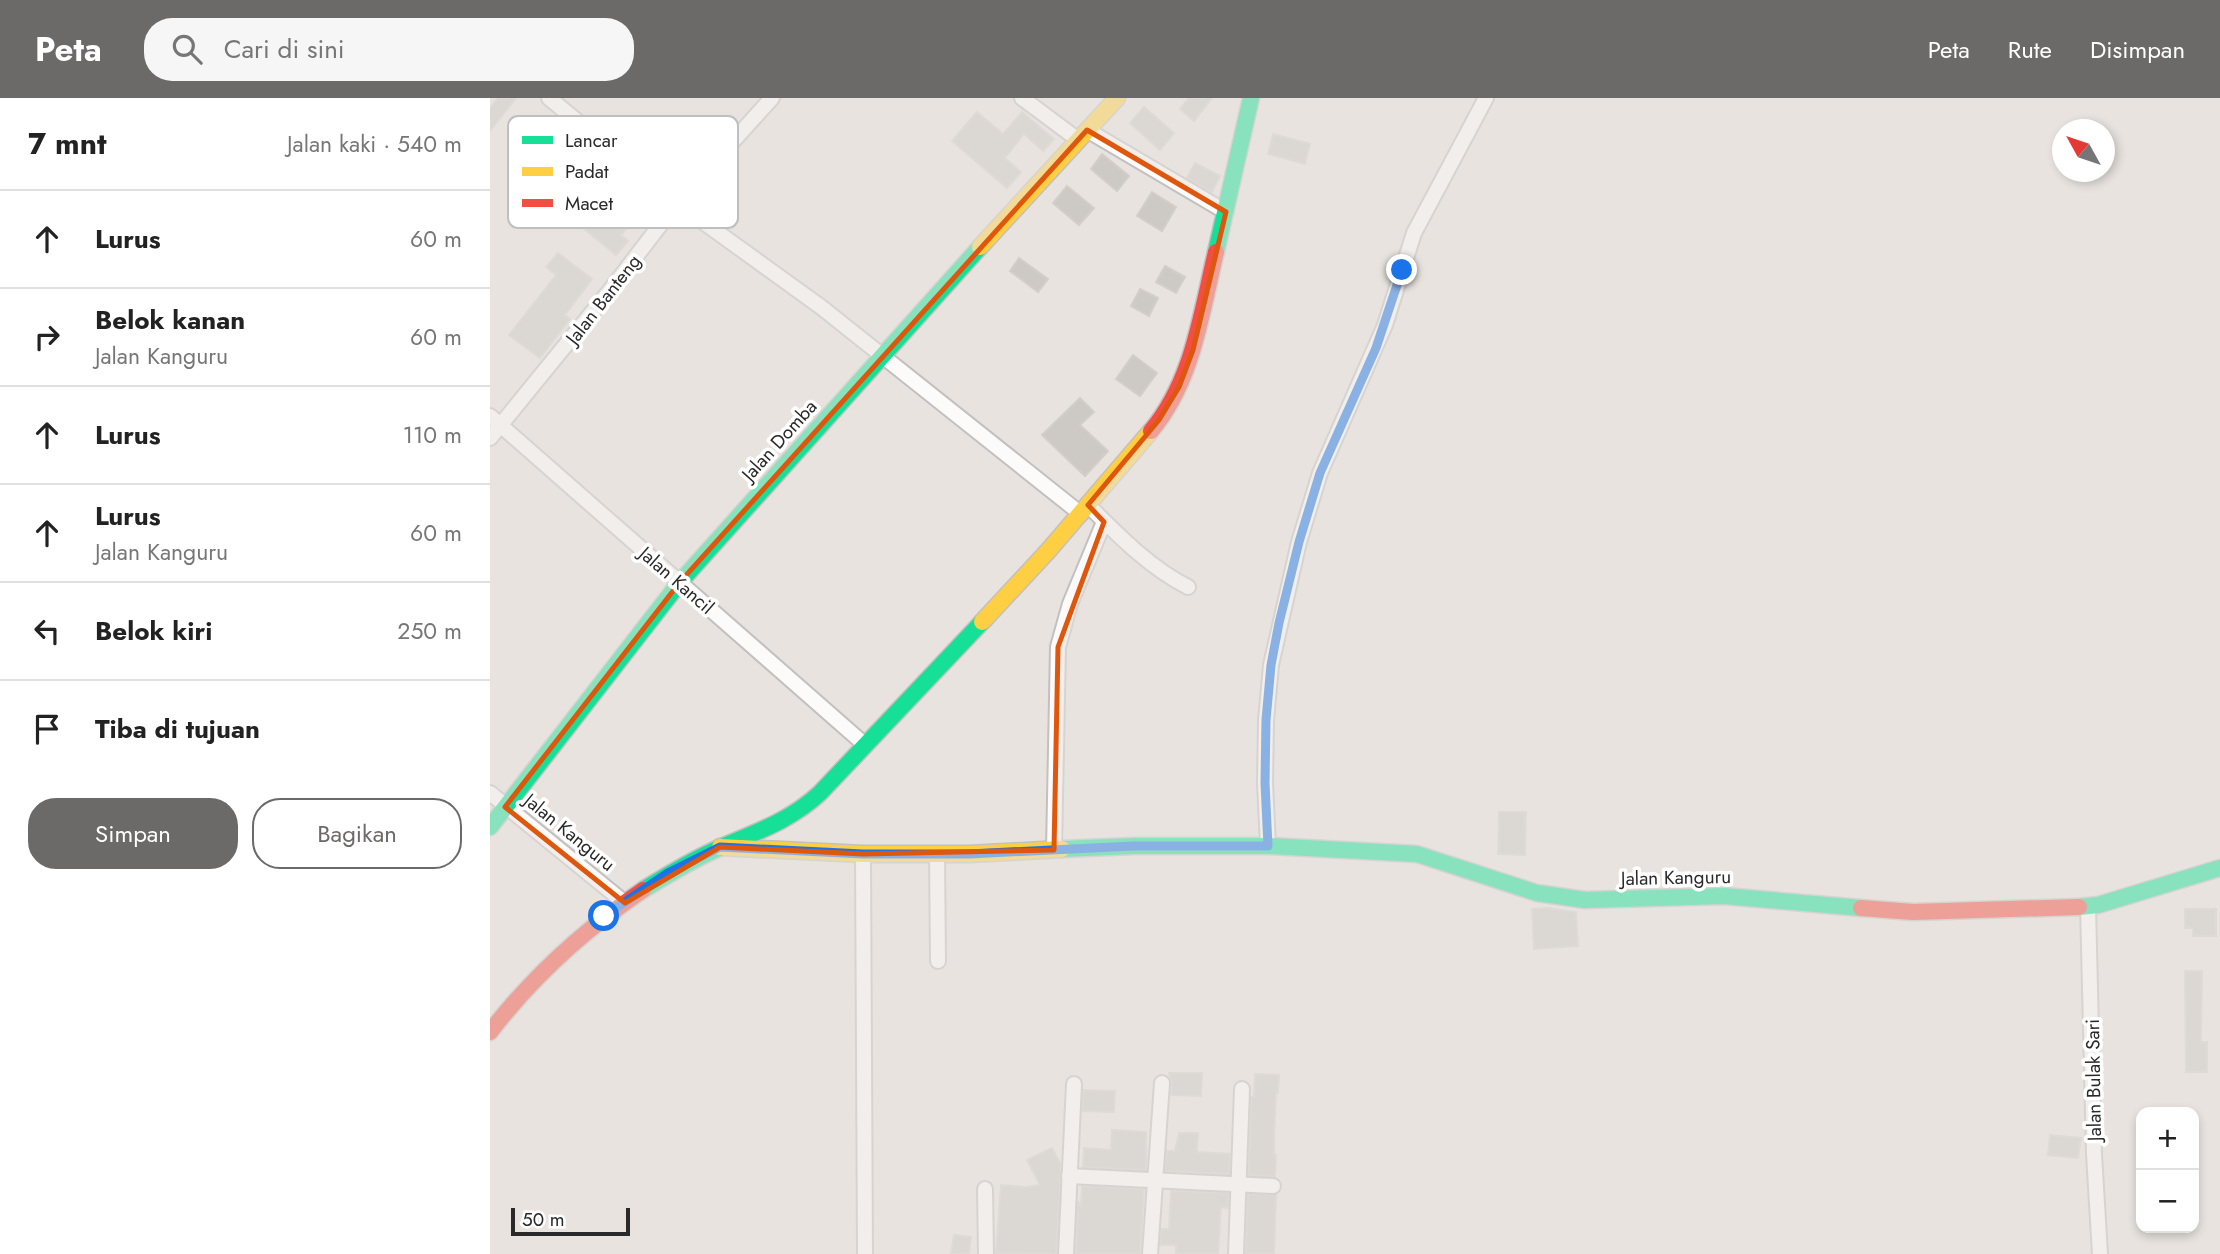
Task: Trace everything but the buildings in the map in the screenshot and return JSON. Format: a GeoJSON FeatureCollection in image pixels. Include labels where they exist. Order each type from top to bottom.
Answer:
{"type":"FeatureCollection","features":[{"type":"Feature","properties":{"kind":"street"},"geometry":{"type":"LineString","coordinates":[[549,98],[571,116]]}},
{"type":"Feature","properties":{"kind":"street","name":"Jalan Banteng"},"geometry":{"type":"LineString","coordinates":[[738,136],[772,98]]}},
{"type":"Feature","properties":{"kind":"street"},"geometry":{"type":"LineString","coordinates":[[1022,98],[1082,135],[1226,212]]}},
{"type":"Feature","properties":{"kind":"street","name":"Jalan Domba"},"geometry":{"type":"LineString","coordinates":[[490,827],[680,582],[1118,98]]}},
{"type":"Feature","properties":{"kind":"street"},"geometry":{"type":"LineString","coordinates":[[490,1032],[509,1004],[594,924],[668,873],[720,847],[790,818],[801,810],[933,677],[1085,509],[1159,420],[1179,387],[1193,350],[1251,98]]}},
{"type":"Feature","properties":{"kind":"street"},"geometry":{"type":"LineString","coordinates":[[1268,846],[1266,720],[1271,665],[1299,542],[1320,473],[1380,336],[1414,233],[1486,98]]}},
{"type":"Feature","properties":{"kind":"street","name":"Jalan Banteng"},"geometry":{"type":"LineString","coordinates":[[490,438],[496,420],[608,293],[658,228]]}},
{"type":"Feature","properties":{"kind":"street"},"geometry":{"type":"LineString","coordinates":[[712,228],[821,307],[1104,522],[1162,571],[1188,587]]}},
{"type":"Feature","properties":{"kind":"street","name":"Jalan Kancil"},"geometry":{"type":"LineString","coordinates":[[496,420],[864,744]]}},
{"type":"Feature","properties":{"kind":"street"},"geometry":{"type":"LineString","coordinates":[[1054,850],[1058,647],[1070,604],[1104,522]]}},
{"type":"Feature","properties":{"kind":"street","name":"Jalan Kanguru"},"geometry":{"type":"LineString","coordinates":[[490,793],[625,902]]}},
{"type":"Feature","properties":{"kind":"street","name":"Jalan Kanguru"},"geometry":{"type":"LineString","coordinates":[[863,854],[937,854],[1133,846],[1268,846],[1417,854],[1537,893],[1585,900],[1724,896],[1838,908],[1913,912],[2088,906],[2220,868]]}},
{"type":"Feature","properties":{"kind":"street"},"geometry":{"type":"LineString","coordinates":[[720,847],[863,854],[865,1254]]}},
{"type":"Feature","properties":{"kind":"street"},"geometry":{"type":"LineString","coordinates":[[937,854],[938,961]]}},
{"type":"Feature","properties":{"kind":"street","name":"Jalan Bulak Sari"},"geometry":{"type":"LineString","coordinates":[[2088,906],[2094,1153],[2100,1254]]}},
{"type":"Feature","properties":{"kind":"street"},"geometry":{"type":"LineString","coordinates":[[1150,1254],[1162,1083]]}},
{"type":"Feature","properties":{"kind":"street"},"geometry":{"type":"LineString","coordinates":[[1066,1254],[1074,1084]]}},
{"type":"Feature","properties":{"kind":"street"},"geometry":{"type":"LineString","coordinates":[[1236,1254],[1242,1089]]}},
{"type":"Feature","properties":{"kind":"street"},"geometry":{"type":"LineString","coordinates":[[1069,1176],[1273,1186]]}},
{"type":"Feature","properties":{"kind":"street"},"geometry":{"type":"LineString","coordinates":[[985,1189],[986,1254]]}},
{"type":"Feature","properties":{"kind":"highlighted area"},"geometry":{"type":"Polygon","coordinates":[[[1087,130],[1226,212],[1193,350],[1179,387],[1159,420],[1088,505],[1104,522],[1058,647],[1054,850],[863,854],[720,847],[625,903],[505,807],[680,582],[1087,130]]]}},
{"type":"Feature","properties":{"kind":"traffic: fast"},"geometry":{"type":"LineString","coordinates":[[1216,252],[1251,98]]}},
{"type":"Feature","properties":{"kind":"traffic: fast"},"geometry":{"type":"LineString","coordinates":[[490,827],[680,582],[980,247]]}},
{"type":"Feature","properties":{"kind":"traffic: fast"},"geometry":{"type":"LineString","coordinates":[[643,890],[696,859],[757,832],[808,803],[982,622]]}},
{"type":"Feature","properties":{"kind":"traffic: fast"},"geometry":{"type":"LineString","coordinates":[[1062,849],[1268,846],[1417,854],[1537,893],[1585,900],[1724,896],[1861,908]]}},
{"type":"Feature","properties":{"kind":"traffic: fast"},"geometry":{"type":"LineString","coordinates":[[2079,907],[2098,905],[2220,868]]}},
{"type":"Feature","properties":{"kind":"traffic: slow"},"geometry":{"type":"LineString","coordinates":[[980,247],[1117,98]]}},
{"type":"Feature","properties":{"kind":"traffic: slow"},"geometry":{"type":"LineString","coordinates":[[982,622],[1048,551],[1151,431]]}},
{"type":"Feature","properties":{"kind":"traffic: slow"},"geometry":{"type":"LineString","coordinates":[[720,847],[863,854],[969,854],[1062,849]]}},
{"type":"Feature","properties":{"kind":"traffic: jam"},"geometry":{"type":"LineString","coordinates":[[1151,431],[1177,391],[1186,369],[1200,323],[1216,252]]}},
{"type":"Feature","properties":{"kind":"traffic: jam"},"geometry":{"type":"LineString","coordinates":[[490,1032],[524,991],[561,955],[600,921],[643,890]]}},
{"type":"Feature","properties":{"kind":"traffic: jam"},"geometry":{"type":"LineString","coordinates":[[1861,908],[1913,912],[2079,907]]}},
{"type":"Feature","properties":{"kind":"route"},"geometry":{"type":"LineString","coordinates":[[604,916],[668,873],[720,847],[863,854],[969,854],[1133,846],[1268,846],[1266,720],[1271,665],[1279,623],[1320,473],[1376,348],[1402,270]]}}]}
